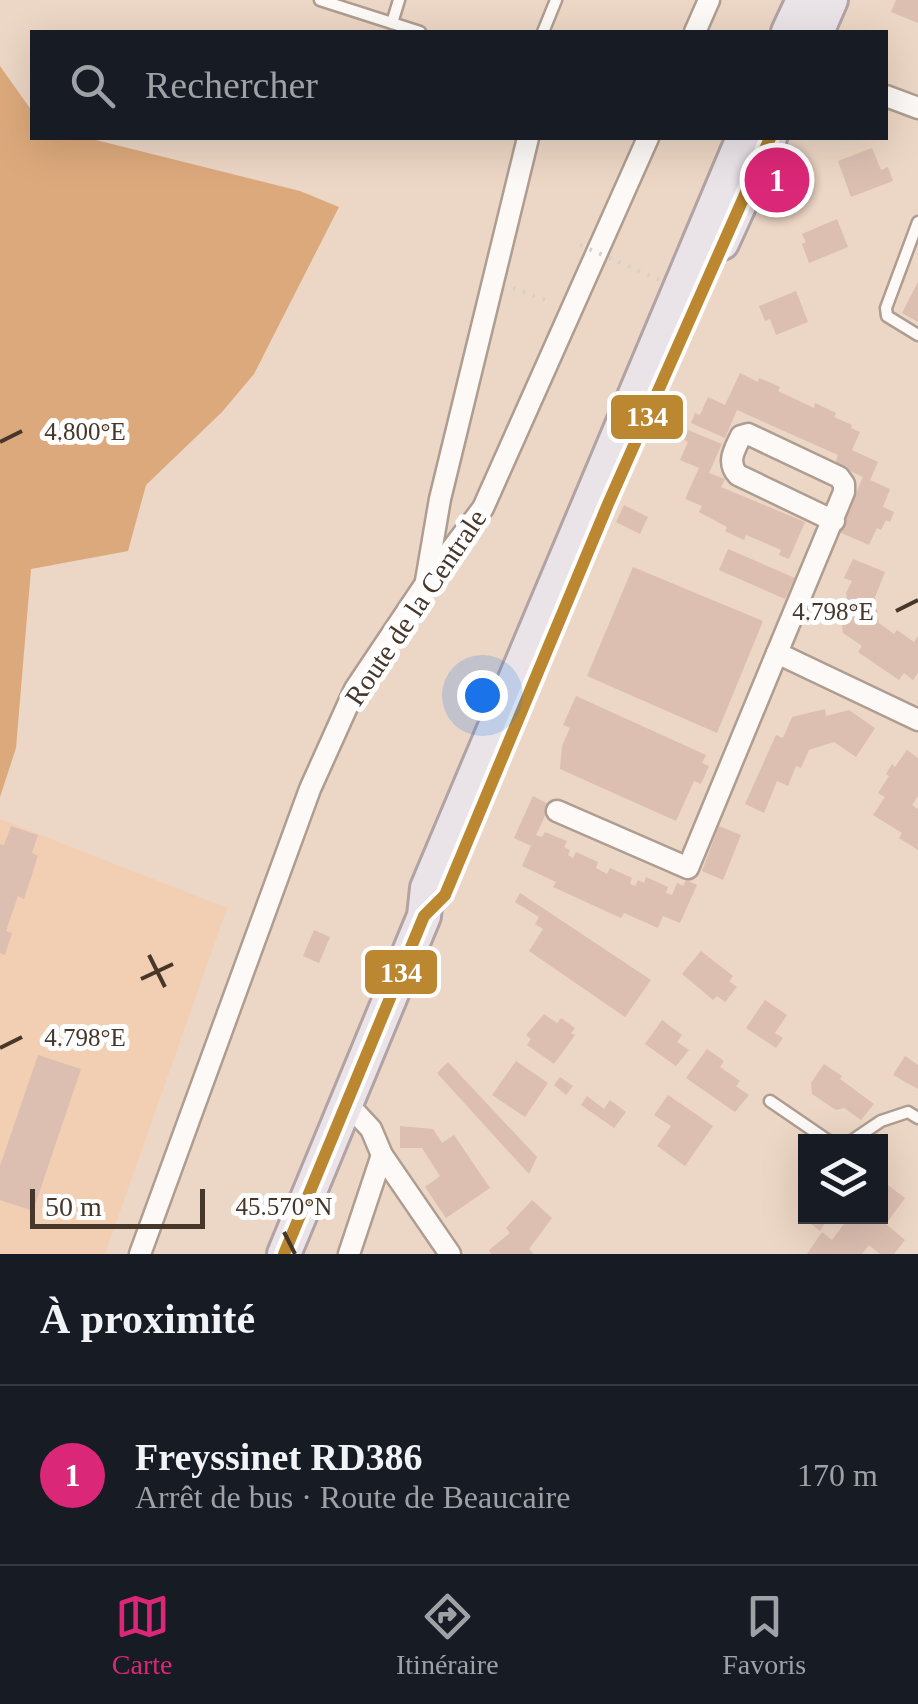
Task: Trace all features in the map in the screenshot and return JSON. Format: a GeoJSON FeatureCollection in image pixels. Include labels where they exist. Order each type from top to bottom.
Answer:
{"type":"FeatureCollection","features":[{"type":"Feature","properties":{"kind":"main road"},"geometry":{"type":"LineString","coordinates":[[789,30],[802,0]]}},
{"type":"Feature","properties":{"kind":"main road"},"geometry":{"type":"LineString","coordinates":[[818,30],[832,0]]}},
{"type":"Feature","properties":{"kind":"main road"},"geometry":{"type":"LineString","coordinates":[[284,1254],[424,916],[427,888],[558,600],[742,140]]}},
{"type":"Feature","properties":{"kind":"main road"},"geometry":{"type":"LineString","coordinates":[[598,505],[769,140]]}},
{"type":"Feature","properties":{"kind":"street"},"geometry":{"type":"LineString","coordinates":[[696,30],[710,0]]}},
{"type":"Feature","properties":{"kind":"street"},"geometry":{"type":"LineString","coordinates":[[888,97],[918,108]]}},
{"type":"Feature","properties":{"kind":"street"},"geometry":{"type":"LineString","coordinates":[[426,583],[440,500],[528,140]]}},
{"type":"Feature","properties":{"kind":"street","name":"Route de la Centrale"},"geometry":{"type":"LineString","coordinates":[[140,1254],[310,789],[355,689],[426,583],[483,508],[647,140]]}},
{"type":"Feature","properties":{"kind":"street"},"geometry":{"type":"LineString","coordinates":[[557,811],[688,868],[834,521],[844,492],[839,477],[748,434],[741,436],[731,459],[738,475],[834,521]]}},
{"type":"Feature","properties":{"kind":"street"},"geometry":{"type":"LineString","coordinates":[[777,653],[918,720]]}},
{"type":"Feature","properties":{"kind":"street"},"geometry":{"type":"LineString","coordinates":[[343,1108],[357,1114],[370,1129],[382,1155],[450,1254]]}},
{"type":"Feature","properties":{"kind":"street"},"geometry":{"type":"LineString","coordinates":[[349,1254],[382,1155]]}},
{"type":"Feature","properties":{"kind":"lane"},"geometry":{"type":"LineString","coordinates":[[320,0],[414,30]]}},
{"type":"Feature","properties":{"kind":"lane"},"geometry":{"type":"LineString","coordinates":[[392,23],[399,0]]}},
{"type":"Feature","properties":{"kind":"lane"},"geometry":{"type":"LineString","coordinates":[[544,30],[556,0]]}},
{"type":"Feature","properties":{"kind":"lane"},"geometry":{"type":"LineString","coordinates":[[918,222],[886,308],[887,316],[918,334]]}},
{"type":"Feature","properties":{"kind":"lane"},"geometry":{"type":"LineString","coordinates":[[906,258],[918,266]]}},
{"type":"Feature","properties":{"kind":"lane"},"geometry":{"type":"LineString","coordinates":[[770,1101],[818,1134]]}},
{"type":"Feature","properties":{"kind":"lane"},"geometry":{"type":"LineString","coordinates":[[862,1134],[908,1112],[918,1118]]}},
{"type":"Feature","properties":{"kind":"path"},"geometry":{"type":"LineString","coordinates":[[580,244],[666,283]]}},
{"type":"Feature","properties":{"kind":"path"},"geometry":{"type":"LineString","coordinates":[[493,282],[552,302],[556,294]]}},
{"type":"Feature","properties":{"kind":"shaded area"},"geometry":{"type":"Polygon","coordinates":[[[0,66],[30,108],[30,140],[96,140],[300,191],[339,207],[254,374],[222,412],[146,485],[128,551],[31,569],[16,748],[0,797],[0,66]]]}},
{"type":"Feature","properties":{"kind":"shaded area"},"geometry":{"type":"Polygon","coordinates":[[[0,819],[227,908],[105,1254],[0,1254],[0,819]]]}},
{"type":"Feature","properties":{"kind":"building"},"geometry":{"type":"Polygon","coordinates":[[[896,0],[918,0],[918,23],[891,12],[896,0]]]}},
{"type":"Feature","properties":{"kind":"building"},"geometry":{"type":"Polygon","coordinates":[[[872,148],[881,170],[888,167],[893,181],[851,197],[838,161],[872,148]]]}},
{"type":"Feature","properties":{"kind":"building"},"geometry":{"type":"Polygon","coordinates":[[[837,219],[848,247],[809,263],[802,234],[837,219]]]}},
{"type":"Feature","properties":{"kind":"building"},"geometry":{"type":"Polygon","coordinates":[[[918,282],[918,322],[902,313],[918,282]]]}},
{"type":"Feature","properties":{"kind":"building"},"geometry":{"type":"Polygon","coordinates":[[[796,291],[808,322],[776,335],[759,306],[796,291]]]}},
{"type":"Feature","properties":{"kind":"building"},"geometry":{"type":"Polygon","coordinates":[[[740,373],[780,387],[778,391],[814,408],[815,403],[836,413],[834,417],[860,432],[852,450],[878,462],[870,480],[890,489],[883,507],[894,512],[890,522],[886,520],[881,530],[877,528],[869,545],[839,532],[863,477],[835,464],[838,455],[737,410],[725,438],[691,423],[695,413],[700,415],[708,397],[725,405],[740,373]]]}},
{"type":"Feature","properties":{"kind":"building"},"geometry":{"type":"Polygon","coordinates":[[[688,430],[722,444],[709,473],[725,479],[721,487],[805,522],[789,559],[779,555],[781,550],[765,543],[746,535],[744,540],[725,531],[727,527],[699,512],[702,506],[685,499],[699,468],[680,460],[688,442],[684,440],[688,430]]]}},
{"type":"Feature","properties":{"kind":"building"},"geometry":{"type":"Polygon","coordinates":[[[624,505],[648,517],[640,534],[616,522],[624,505]]]}},
{"type":"Feature","properties":{"kind":"building"},"geometry":{"type":"Polygon","coordinates":[[[728,549],[795,578],[785,599],[719,570],[728,549]]]}},
{"type":"Feature","properties":{"kind":"building"},"geometry":{"type":"Polygon","coordinates":[[[853,559],[885,572],[875,597],[879,623],[914,642],[918,636],[918,673],[913,680],[904,673],[899,680],[858,652],[862,646],[843,633],[839,601],[847,600],[852,581],[844,578],[853,559]]]}},
{"type":"Feature","properties":{"kind":"building"},"geometry":{"type":"Polygon","coordinates":[[[633,567],[763,621],[717,733],[587,676],[633,567]]]}},
{"type":"Feature","properties":{"kind":"building"},"geometry":{"type":"Polygon","coordinates":[[[576,696],[706,755],[702,763],[709,766],[701,784],[694,781],[676,821],[560,769],[562,746],[570,728],[563,725],[576,696]]]}},
{"type":"Feature","properties":{"kind":"building"},"geometry":{"type":"Polygon","coordinates":[[[825,709],[826,716],[849,710],[875,728],[856,757],[834,742],[809,750],[801,768],[796,766],[788,786],[777,781],[764,813],[745,804],[776,735],[783,738],[792,717],[825,709]]]}},
{"type":"Feature","properties":{"kind":"building"},"geometry":{"type":"Polygon","coordinates":[[[907,750],[918,758],[918,796],[912,805],[918,809],[918,850],[899,838],[902,833],[873,815],[885,797],[878,793],[889,776],[886,774],[907,750]]]}},
{"type":"Feature","properties":{"kind":"building"},"geometry":{"type":"Polygon","coordinates":[[[533,796],[550,805],[536,835],[542,837],[545,832],[567,841],[564,847],[573,858],[576,852],[598,862],[596,868],[607,874],[610,868],[632,878],[630,884],[635,886],[638,880],[644,883],[646,877],[668,887],[666,893],[672,895],[677,883],[683,886],[686,880],[697,885],[680,923],[663,916],[658,928],[624,913],[621,918],[553,887],[556,882],[522,866],[531,846],[514,838],[533,796]]]}},
{"type":"Feature","properties":{"kind":"building"},"geometry":{"type":"Polygon","coordinates":[[[11,826],[38,835],[32,853],[38,856],[24,899],[18,896],[6,931],[12,933],[5,955],[0,953],[0,844],[4,845],[11,826]]]}},
{"type":"Feature","properties":{"kind":"building"},"geometry":{"type":"Polygon","coordinates":[[[719,826],[741,835],[723,880],[702,871],[719,826]]]}},
{"type":"Feature","properties":{"kind":"building"},"geometry":{"type":"Polygon","coordinates":[[[520,893],[651,980],[625,1017],[529,951],[543,929],[535,924],[539,917],[515,902],[520,893]]]}},
{"type":"Feature","properties":{"kind":"building"},"geometry":{"type":"Polygon","coordinates":[[[314,930],[330,937],[319,963],[303,956],[314,930]]]}},
{"type":"Feature","properties":{"kind":"building"},"geometry":{"type":"Polygon","coordinates":[[[701,951],[733,976],[729,981],[737,987],[725,1002],[717,996],[713,1000],[682,974],[701,951]]]}},
{"type":"Feature","properties":{"kind":"building"},"geometry":{"type":"Polygon","coordinates":[[[765,1000],[787,1015],[775,1033],[783,1038],[776,1048],[746,1028],[765,1000]]]}},
{"type":"Feature","properties":{"kind":"building"},"geometry":{"type":"Polygon","coordinates":[[[544,1014],[557,1023],[561,1018],[575,1028],[571,1033],[575,1035],[554,1064],[527,1045],[531,1039],[526,1035],[544,1014]]]}},
{"type":"Feature","properties":{"kind":"building"},"geometry":{"type":"Polygon","coordinates":[[[662,1020],[682,1035],[677,1042],[689,1050],[676,1066],[645,1044],[662,1020]]]}},
{"type":"Feature","properties":{"kind":"building"},"geometry":{"type":"Polygon","coordinates":[[[707,1049],[724,1061],[720,1067],[740,1081],[736,1086],[749,1095],[735,1112],[686,1078],[707,1049]]]}},
{"type":"Feature","properties":{"kind":"building"},"geometry":{"type":"Polygon","coordinates":[[[38,1055],[81,1069],[33,1211],[0,1200],[0,1166],[38,1055]]]}},
{"type":"Feature","properties":{"kind":"building"},"geometry":{"type":"Polygon","coordinates":[[[905,1056],[918,1065],[918,1089],[893,1075],[905,1056]]]}},
{"type":"Feature","properties":{"kind":"building"},"geometry":{"type":"Polygon","coordinates":[[[516,1061],[548,1083],[525,1117],[492,1095],[516,1061]]]}},
{"type":"Feature","properties":{"kind":"building"},"geometry":{"type":"Polygon","coordinates":[[[448,1062],[537,1157],[529,1174],[437,1073],[448,1062]]]}},
{"type":"Feature","properties":{"kind":"building"},"geometry":{"type":"Polygon","coordinates":[[[824,1064],[874,1104],[861,1120],[812,1094],[811,1083],[824,1064]]]}},
{"type":"Feature","properties":{"kind":"building"},"geometry":{"type":"Polygon","coordinates":[[[560,1077],[573,1086],[566,1095],[554,1085],[560,1077]]]}},
{"type":"Feature","properties":{"kind":"building"},"geometry":{"type":"Polygon","coordinates":[[[668,1095],[713,1126],[685,1166],[657,1146],[671,1126],[654,1115],[668,1095]]]}},
{"type":"Feature","properties":{"kind":"building"},"geometry":{"type":"Polygon","coordinates":[[[587,1096],[604,1109],[610,1100],[626,1112],[614,1128],[581,1105],[587,1096]]]}},
{"type":"Feature","properties":{"kind":"building"},"geometry":{"type":"Polygon","coordinates":[[[400,1126],[433,1129],[442,1143],[454,1135],[490,1188],[446,1218],[425,1187],[440,1176],[422,1148],[400,1148],[400,1126]]]}},
{"type":"Feature","properties":{"kind":"building"},"geometry":{"type":"Polygon","coordinates":[[[888,1185],[905,1198],[888,1221],[888,1185]]]}},
{"type":"Feature","properties":{"kind":"building"},"geometry":{"type":"Polygon","coordinates":[[[532,1200],[552,1218],[529,1249],[534,1254],[491,1254],[489,1250],[510,1233],[506,1228],[532,1200]]]}},
{"type":"Feature","properties":{"kind":"building"},"geometry":{"type":"Polygon","coordinates":[[[844,1224],[886,1224],[905,1240],[894,1254],[880,1254],[869,1245],[862,1254],[807,1254],[822,1232],[832,1240],[844,1224]]]}},
{"type":"Feature","properties":{"kind":"transit line","name":"134"},"geometry":{"type":"LineString","coordinates":[[284,1254],[424,916],[445,895],[608,504],[769,140]]}},
{"type":"Feature","properties":{"kind":"place","name":"Freyssinet RD386"},"geometry":{"type":"Point","coordinates":[777,180]}}]}
